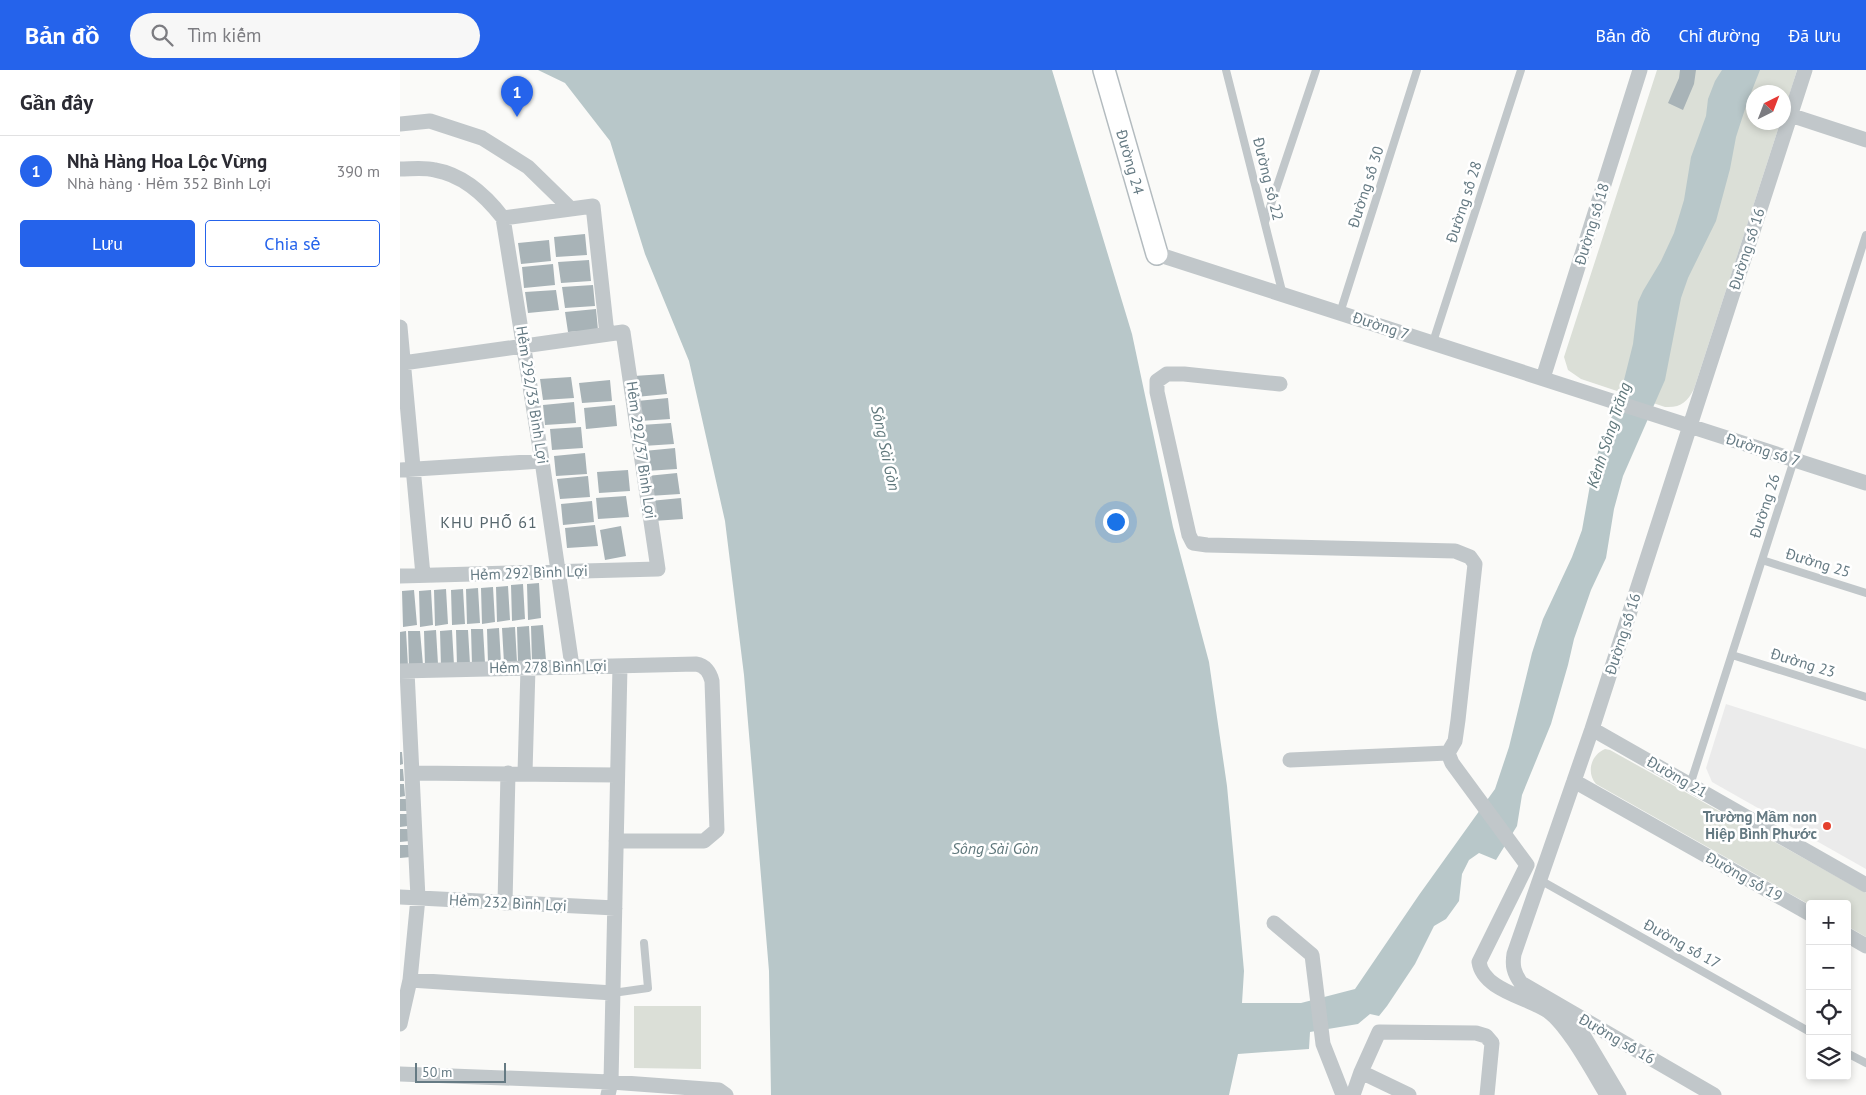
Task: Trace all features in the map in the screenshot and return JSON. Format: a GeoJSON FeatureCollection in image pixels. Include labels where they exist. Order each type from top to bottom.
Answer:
{"type":"FeatureCollection","features":[{"type":"Feature","properties":{"kind":"street","name":"Đường 24"},"geometry":{"type":"LineString","coordinates":[[1104,70],[1156,254]]}},
{"type":"Feature","properties":{"kind":"street","name":"Đường số 18"},"geometry":{"type":"LineString","coordinates":[[1543,378],[1640,70]]}},
{"type":"Feature","properties":{"kind":"street","name":"Đường số 16"},"geometry":{"type":"LineString","coordinates":[[1791,112],[1805,70]]}},
{"type":"Feature","properties":{"kind":"street"},"geometry":{"type":"LineString","coordinates":[[1791,115],[1866,140]]}},
{"type":"Feature","properties":{"kind":"street"},"geometry":{"type":"LineString","coordinates":[[400,124],[430,121],[482,138],[528,167],[570,208]]}},
{"type":"Feature","properties":{"kind":"street","name":"Đường số 16"},"geometry":{"type":"LineString","coordinates":[[1714,1095],[1521,983],[1515,975],[1513,964],[1514,954],[1592,730],[1785,130]]}},
{"type":"Feature","properties":{"kind":"street"},"geometry":{"type":"LineString","coordinates":[[400,169],[434,169],[452,175],[483,195],[503,218],[593,206],[608,334],[403,363]]}},
{"type":"Feature","properties":{"kind":"street","name":"Hẻm 292/33 Bình Lợi"},"geometry":{"type":"LineString","coordinates":[[503,218],[525,347],[572,666]]}},
{"type":"Feature","properties":{"kind":"street","name":"Đường 7"},"geometry":{"type":"LineString","coordinates":[[1156,254],[1660,416]]}},
{"type":"Feature","properties":{"kind":"street"},"geometry":{"type":"LineString","coordinates":[[400,327],[406,469],[423,576]]}},
{"type":"Feature","properties":{"kind":"street","name":"Hẻm 292/37 Bình Lợi"},"geometry":{"type":"LineString","coordinates":[[608,334],[623,332],[658,569]]}},
{"type":"Feature","properties":{"kind":"street"},"geometry":{"type":"LineString","coordinates":[[1280,384],[1175,374],[1167,374],[1157,381],[1157,392],[1189,535],[1193,543],[1207,546],[1454,551],[1470,557],[1476,564],[1455,741],[1448,753]]}},
{"type":"Feature","properties":{"kind":"street","name":"Đường số 7"},"geometry":{"type":"LineString","coordinates":[[1660,416],[1866,483]]}},
{"type":"Feature","properties":{"kind":"street"},"geometry":{"type":"LineString","coordinates":[[406,469],[542,461]]}},
{"type":"Feature","properties":{"kind":"street","name":"Hẻm 292 Bình Lợi"},"geometry":{"type":"LineString","coordinates":[[400,576],[658,569]]}},
{"type":"Feature","properties":{"kind":"street","name":"Hẻm 278 Bình Lợi"},"geometry":{"type":"LineString","coordinates":[[403,671],[696,664],[704,667],[711,675],[712,681],[717,830],[704,841],[616,841]]}},
{"type":"Feature","properties":{"kind":"street"},"geometry":{"type":"LineString","coordinates":[[610,1089],[620,666]]}},
{"type":"Feature","properties":{"kind":"street"},"geometry":{"type":"LineString","coordinates":[[525,774],[528,668]]}},
{"type":"Feature","properties":{"kind":"street"},"geometry":{"type":"LineString","coordinates":[[400,1024],[410,980],[418,898],[412,773],[403,671]]}},
{"type":"Feature","properties":{"kind":"street","name":"Đường 21"},"geometry":{"type":"LineString","coordinates":[[1592,730],[1866,885]]}},
{"type":"Feature","properties":{"kind":"street"},"geometry":{"type":"LineString","coordinates":[[1290,760],[1448,753]]}},
{"type":"Feature","properties":{"kind":"street"},"geometry":{"type":"LineString","coordinates":[[1448,753],[1452,764],[1464,777],[1527,865],[1479,962],[1480,970],[1497,986],[1548,1011],[1561,1022],[1607,1095]]}},
{"type":"Feature","properties":{"kind":"street"},"geometry":{"type":"LineString","coordinates":[[412,773],[617,775]]}},
{"type":"Feature","properties":{"kind":"street"},"geometry":{"type":"LineString","coordinates":[[505,903],[508,773]]}},
{"type":"Feature","properties":{"kind":"street","name":"Đường số 19"},"geometry":{"type":"LineString","coordinates":[[1574,781],[1806,912]]}},
{"type":"Feature","properties":{"kind":"street","name":"Hẻm 232 Bình Lợi"},"geometry":{"type":"LineString","coordinates":[[400,897],[615,908]]}},
{"type":"Feature","properties":{"kind":"street"},"geometry":{"type":"LineString","coordinates":[[1274,923],[1312,955],[1323,1044],[1343,1095]]}},
{"type":"Feature","properties":{"kind":"street"},"geometry":{"type":"LineString","coordinates":[[1851,937],[1866,946]]}},
{"type":"Feature","properties":{"kind":"street"},"geometry":{"type":"LineString","coordinates":[[410,980],[613,994]]}},
{"type":"Feature","properties":{"kind":"street"},"geometry":{"type":"LineString","coordinates":[[1569,1011],[1619,1095]]}},
{"type":"Feature","properties":{"kind":"street"},"geometry":{"type":"LineString","coordinates":[[1352,1095],[1380,1032],[1476,1033],[1486,1036],[1492,1043],[1487,1095]]}},
{"type":"Feature","properties":{"kind":"street"},"geometry":{"type":"LineString","coordinates":[[1361,1072],[1409,1095]]}},
{"type":"Feature","properties":{"kind":"street"},"geometry":{"type":"LineString","coordinates":[[400,1074],[610,1089],[697,1092],[718,1090],[726,1095]]}},
{"type":"Feature","properties":{"kind":"lane","name":"Đường số 22"},"geometry":{"type":"LineString","coordinates":[[1226,70],[1283,295]]}},
{"type":"Feature","properties":{"kind":"lane"},"geometry":{"type":"LineString","coordinates":[[1265,222],[1316,70]]}},
{"type":"Feature","properties":{"kind":"lane","name":"Đường số 30"},"geometry":{"type":"LineString","coordinates":[[1340,313],[1417,70]]}},
{"type":"Feature","properties":{"kind":"lane","name":"Đường số 28"},"geometry":{"type":"LineString","coordinates":[[1433,342],[1521,70]]}},
{"type":"Feature","properties":{"kind":"lane","name":"Đường 26"},"geometry":{"type":"LineString","coordinates":[[1690,785],[1866,235]]}},
{"type":"Feature","properties":{"kind":"lane","name":"Đường 25"},"geometry":{"type":"LineString","coordinates":[[1762,560],[1866,592]]}},
{"type":"Feature","properties":{"kind":"lane","name":"Đường 23"},"geometry":{"type":"LineString","coordinates":[[1732,655],[1866,697]]}},
{"type":"Feature","properties":{"kind":"lane","name":"Đường số 17"},"geometry":{"type":"LineString","coordinates":[[1540,880],[1806,1030]]}},
{"type":"Feature","properties":{"kind":"lane"},"geometry":{"type":"LineString","coordinates":[[613,994],[648,988],[644,943]]}},
{"type":"Feature","properties":{"kind":"lane"},"geometry":{"type":"LineString","coordinates":[[1851,1055],[1866,1063]]}},
{"type":"Feature","properties":{"kind":"shaded area"},"geometry":{"type":"Polygon","coordinates":[[[1657,70],[1797,70],[1791,89],[1791,85],[1746,85],[1746,130],[1778,130],[1694,389],[1689,397],[1679,405],[1665,407],[1581,379],[1568,370],[1564,357],[1657,70]]]}},
{"type":"Feature","properties":{"kind":"shaded area","name":"Trường Mầm non Hiệp Bình Phước"},"geometry":{"type":"Polygon","coordinates":[[[1726,704],[1866,749],[1866,869],[1712,782],[1706,768],[1726,704]]]}},
{"type":"Feature","properties":{"kind":"shaded area"},"geometry":{"type":"Polygon","coordinates":[[[1605,749],[1610,750],[1866,893],[1866,937],[1851,928],[1851,900],[1806,900],[1806,903],[1596,784],[1591,774],[1591,769],[1593,760],[1605,749]]]}},
{"type":"Feature","properties":{"kind":"shaded area"},"geometry":{"type":"Polygon","coordinates":[[[634,1006],[701,1006],[701,1069],[634,1068],[634,1006]]]}},
{"type":"Feature","properties":{"kind":"water","name":"Sông Sài Gòn"},"geometry":{"type":"Polygon","coordinates":[[[538,70],[1052,70],[1132,334],[1173,527],[1209,662],[1227,786],[1244,971],[1242,1003],[1301,1003],[1355,989],[1495,789],[1509,747],[1532,653],[1543,619],[1572,557],[1582,530],[1592,474],[1601,441],[1624,380],[1633,344],[1638,302],[1674,233],[1684,200],[1691,157],[1706,116],[1708,99],[1715,81],[1722,70],[1760,70],[1754,85],[1746,85],[1746,106],[1736,137],[1730,169],[1716,221],[1688,278],[1681,298],[1665,380],[1623,476],[1614,509],[1606,558],[1591,590],[1574,639],[1551,724],[1522,795],[1517,826],[1496,860],[1479,853],[1469,860],[1462,874],[1459,901],[1446,919],[1434,926],[1415,964],[1379,1016],[1370,1014],[1358,1024],[1310,1032],[1309,1049],[1238,1054],[1229,1095],[771,1095],[769,971],[744,675],[725,521],[689,361],[645,254],[610,141],[565,83],[538,70]]]}},
{"type":"Feature","properties":{"kind":"building"},"geometry":{"type":"Polygon","coordinates":[[[1680,70],[1696,70],[1694,84],[1683,110],[1668,103],[1679,78],[1680,70]]]}},
{"type":"Feature","properties":{"kind":"building"},"geometry":{"type":"Polygon","coordinates":[[[585,234],[587,255],[556,257],[554,237],[585,234]]]}},
{"type":"Feature","properties":{"kind":"building"},"geometry":{"type":"Polygon","coordinates":[[[549,240],[551,261],[521,264],[518,243],[549,240]]]}},
{"type":"Feature","properties":{"kind":"building"},"geometry":{"type":"Polygon","coordinates":[[[589,260],[591,281],[561,283],[558,262],[589,260]]]}},
{"type":"Feature","properties":{"kind":"building"},"geometry":{"type":"Polygon","coordinates":[[[553,264],[555,285],[524,288],[522,267],[553,264]]]}},
{"type":"Feature","properties":{"kind":"building"},"geometry":{"type":"Polygon","coordinates":[[[593,285],[595,306],[565,308],[562,287],[593,285]]]}},
{"type":"Feature","properties":{"kind":"building"},"geometry":{"type":"Polygon","coordinates":[[[556,290],[559,310],[528,313],[525,292],[556,290]]]}},
{"type":"Feature","properties":{"kind":"building"},"geometry":{"type":"Polygon","coordinates":[[[596,309],[598,330],[568,332],[565,312],[596,309]]]}},
{"type":"Feature","properties":{"kind":"building"},"geometry":{"type":"Polygon","coordinates":[[[664,374],[667,394],[636,397],[634,376],[664,374]]]}},
{"type":"Feature","properties":{"kind":"building"},"geometry":{"type":"Polygon","coordinates":[[[571,377],[574,398],[543,400],[540,379],[571,377]]]}},
{"type":"Feature","properties":{"kind":"building"},"geometry":{"type":"Polygon","coordinates":[[[610,380],[612,401],[582,403],[579,383],[610,380]]]}},
{"type":"Feature","properties":{"kind":"building"},"geometry":{"type":"Polygon","coordinates":[[[668,398],[670,419],[640,421],[637,401],[668,398]]]}},
{"type":"Feature","properties":{"kind":"building"},"geometry":{"type":"Polygon","coordinates":[[[574,402],[576,423],[545,425],[543,405],[574,402]]]}},
{"type":"Feature","properties":{"kind":"building"},"geometry":{"type":"Polygon","coordinates":[[[615,405],[617,426],[586,429],[584,408],[615,405]]]}},
{"type":"Feature","properties":{"kind":"building"},"geometry":{"type":"Polygon","coordinates":[[[671,423],[674,444],[643,446],[641,425],[671,423]]]}},
{"type":"Feature","properties":{"kind":"building"},"geometry":{"type":"Polygon","coordinates":[[[581,427],[583,448],[552,450],[550,429],[581,427]]]}},
{"type":"Feature","properties":{"kind":"building"},"geometry":{"type":"Polygon","coordinates":[[[675,448],[677,469],[646,471],[644,451],[675,448]]]}},
{"type":"Feature","properties":{"kind":"building"},"geometry":{"type":"Polygon","coordinates":[[[585,453],[587,474],[556,476],[554,456],[585,453]]]}},
{"type":"Feature","properties":{"kind":"building"},"geometry":{"type":"Polygon","coordinates":[[[628,470],[630,491],[599,493],[597,472],[628,470]]]}},
{"type":"Feature","properties":{"kind":"building"},"geometry":{"type":"Polygon","coordinates":[[[677,473],[680,494],[649,496],[647,476],[677,473]]]}},
{"type":"Feature","properties":{"kind":"building"},"geometry":{"type":"Polygon","coordinates":[[[588,476],[590,497],[560,499],[557,479],[588,476]]]}},
{"type":"Feature","properties":{"kind":"building"},"geometry":{"type":"Polygon","coordinates":[[[626,496],[629,517],[598,519],[596,498],[626,496]]]}},
{"type":"Feature","properties":{"kind":"building"},"geometry":{"type":"Polygon","coordinates":[[[681,498],[683,519],[653,521],[650,501],[681,498]]]}},
{"type":"Feature","properties":{"kind":"building"},"geometry":{"type":"Polygon","coordinates":[[[592,501],[594,522],[563,525],[561,504],[592,501]]]}},
{"type":"Feature","properties":{"kind":"building"},"geometry":{"type":"Polygon","coordinates":[[[595,525],[598,546],[567,548],[565,528],[595,525]]]}},
{"type":"Feature","properties":{"kind":"building"},"geometry":{"type":"Polygon","coordinates":[[[621,526],[626,556],[605,560],[600,530],[621,526]]]}},
{"type":"Feature","properties":{"kind":"building"},"geometry":{"type":"Polygon","coordinates":[[[539,583],[541,618],[528,620],[527,584],[539,583]]]}},
{"type":"Feature","properties":{"kind":"building"},"geometry":{"type":"Polygon","coordinates":[[[523,584],[525,619],[512,621],[511,585],[523,584]]]}},
{"type":"Feature","properties":{"kind":"building"},"geometry":{"type":"Polygon","coordinates":[[[508,586],[510,620],[497,622],[496,587],[508,586]]]}},
{"type":"Feature","properties":{"kind":"building"},"geometry":{"type":"Polygon","coordinates":[[[493,587],[495,622],[482,624],[481,588],[493,587]]]}},
{"type":"Feature","properties":{"kind":"building"},"geometry":{"type":"Polygon","coordinates":[[[478,588],[480,623],[467,624],[466,589],[478,588]]]}},
{"type":"Feature","properties":{"kind":"building"},"geometry":{"type":"Polygon","coordinates":[[[446,589],[448,624],[435,626],[434,590],[446,589]]]}},
{"type":"Feature","properties":{"kind":"building"},"geometry":{"type":"Polygon","coordinates":[[[463,589],[465,624],[452,625],[451,590],[463,589]]]}},
{"type":"Feature","properties":{"kind":"building"},"geometry":{"type":"Polygon","coordinates":[[[414,590],[417,625],[403,627],[402,591],[414,590]]]}},
{"type":"Feature","properties":{"kind":"building"},"geometry":{"type":"Polygon","coordinates":[[[431,590],[433,625],[420,627],[419,591],[431,590]]]}},
{"type":"Feature","properties":{"kind":"building"},"geometry":{"type":"Polygon","coordinates":[[[543,625],[546,660],[532,662],[531,626],[543,625]]]}},
{"type":"Feature","properties":{"kind":"building"},"geometry":{"type":"Polygon","coordinates":[[[529,626],[531,661],[518,663],[517,627],[529,626]]]}},
{"type":"Feature","properties":{"kind":"building"},"geometry":{"type":"Polygon","coordinates":[[[515,627],[517,662],[504,663],[502,628],[515,627]]]}},
{"type":"Feature","properties":{"kind":"building"},"geometry":{"type":"Polygon","coordinates":[[[499,628],[501,663],[488,664],[487,629],[499,628]]]}},
{"type":"Feature","properties":{"kind":"building"},"geometry":{"type":"Polygon","coordinates":[[[471,629],[483,629],[485,663],[472,665],[471,629]]]}},
{"type":"Feature","properties":{"kind":"building"},"geometry":{"type":"Polygon","coordinates":[[[436,630],[438,664],[425,666],[424,631],[436,630]]]}},
{"type":"Feature","properties":{"kind":"building"},"geometry":{"type":"Polygon","coordinates":[[[452,630],[454,665],[441,667],[440,631],[452,630]]]}},
{"type":"Feature","properties":{"kind":"building"},"geometry":{"type":"Polygon","coordinates":[[[456,630],[468,630],[470,664],[457,666],[456,630]]]}},
{"type":"Feature","properties":{"kind":"building"},"geometry":{"type":"Polygon","coordinates":[[[406,631],[408,666],[400,667],[400,632],[406,631]]]}},
{"type":"Feature","properties":{"kind":"building"},"geometry":{"type":"Polygon","coordinates":[[[408,631],[420,631],[423,665],[409,667],[408,631]]]}},
{"type":"Feature","properties":{"kind":"building"},"geometry":{"type":"Polygon","coordinates":[[[400,752],[402,752],[403,764],[400,765],[400,752]]]}},
{"type":"Feature","properties":{"kind":"building"},"geometry":{"type":"Polygon","coordinates":[[[400,769],[403,769],[404,781],[400,781],[400,769]]]}},
{"type":"Feature","properties":{"kind":"building"},"geometry":{"type":"Polygon","coordinates":[[[400,784],[404,784],[405,796],[400,797],[400,784]]]}},
{"type":"Feature","properties":{"kind":"building"},"geometry":{"type":"Polygon","coordinates":[[[400,799],[406,799],[407,811],[400,811],[400,799]]]}},
{"type":"Feature","properties":{"kind":"building"},"geometry":{"type":"Polygon","coordinates":[[[400,814],[407,814],[408,826],[400,827],[400,814]]]}},
{"type":"Feature","properties":{"kind":"building"},"geometry":{"type":"Polygon","coordinates":[[[400,829],[409,829],[410,841],[400,842],[400,829]]]}},
{"type":"Feature","properties":{"kind":"building"},"geometry":{"type":"Polygon","coordinates":[[[400,845],[410,845],[411,857],[400,858],[400,845]]]}},
{"type":"Feature","properties":{"kind":"place","name":"Nhà Hàng Hoa Lộc Vừng"},"geometry":{"type":"Point","coordinates":[517,117]}},
{"type":"Feature","properties":{"kind":"place","name":"Trường Mầm non Hiệp Bình Phước"},"geometry":{"type":"Point","coordinates":[1827,826]}},
{"type":"Feature","properties":{"kind":"district","name":"KHU PHỐ 61"},"geometry":{"type":"Point","coordinates":[489,522]}},
{"type":"Feature","properties":{"kind":"water label","name":"Kênh Sông Trăng"},"geometry":{"type":"Point","coordinates":[1608,435]}}]}
